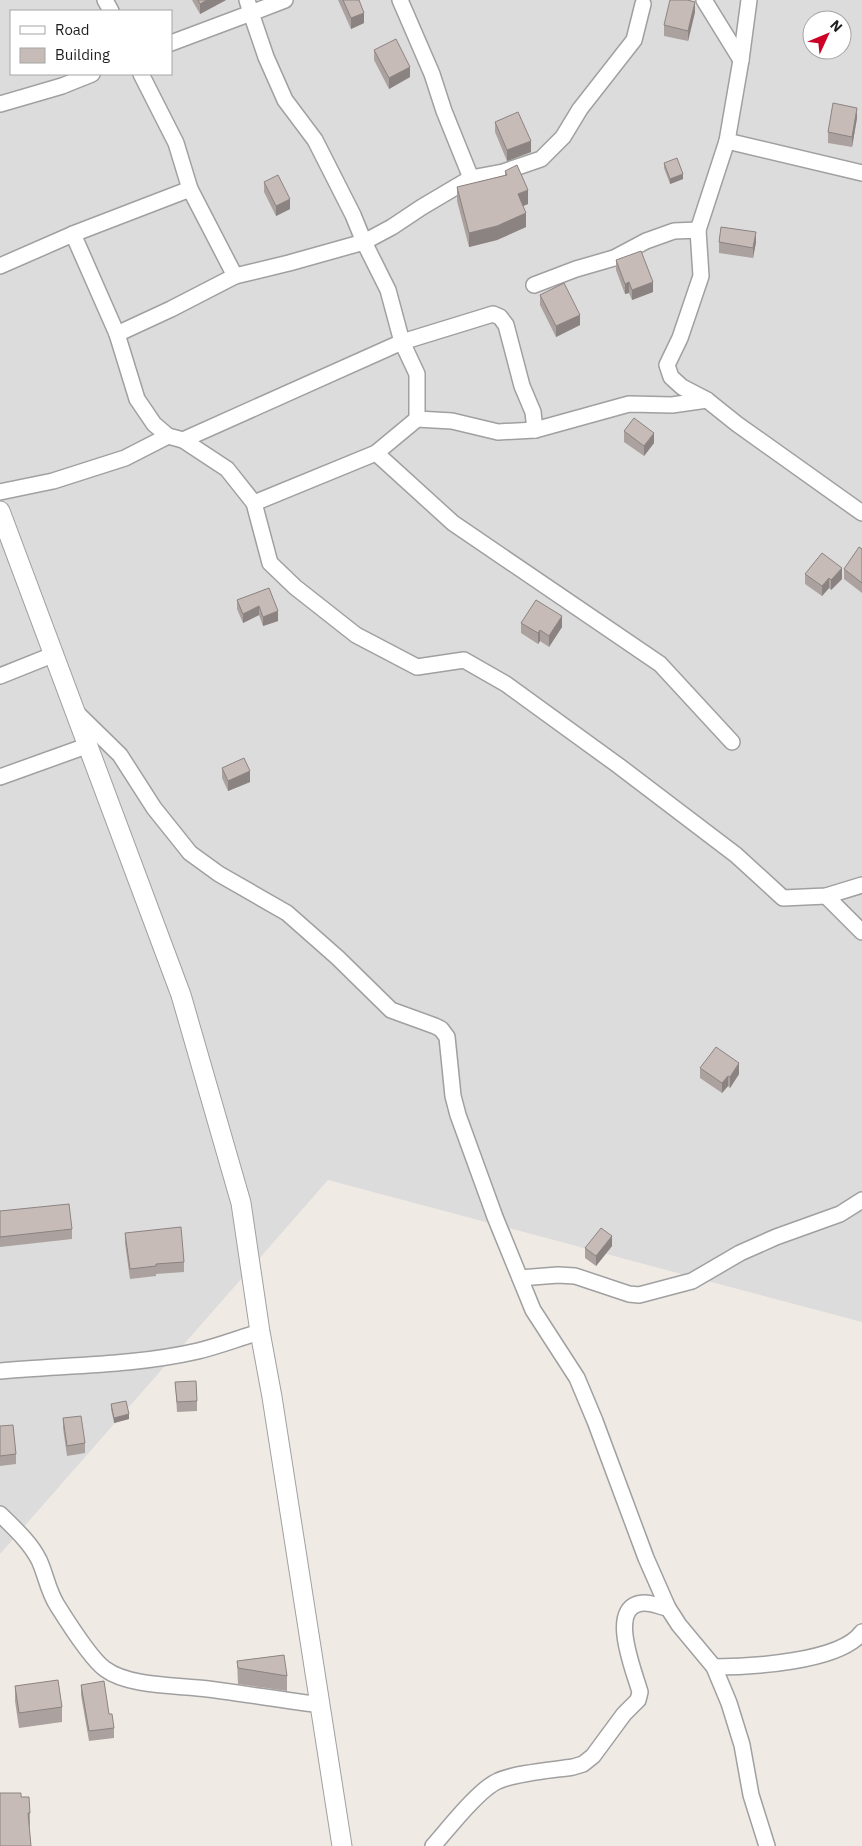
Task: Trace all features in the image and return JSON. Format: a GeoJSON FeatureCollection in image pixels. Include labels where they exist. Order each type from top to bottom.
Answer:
{"type":"FeatureCollection","features":[{"type":"Feature","properties":{"kind":"street"},"geometry":{"type":"LineString","coordinates":[[172,43],[249,6],[285,0]]}},
{"type":"Feature","properties":{"kind":"street"},"geometry":{"type":"LineString","coordinates":[[400,0],[432,74],[444,111],[471,178]]}},
{"type":"Feature","properties":{"kind":"street"},"geometry":{"type":"LineString","coordinates":[[704,0],[741,60]]}},
{"type":"Feature","properties":{"kind":"street"},"geometry":{"type":"LineString","coordinates":[[749,0],[727,141],[698,230],[701,276],[680,338],[667,364],[671,377],[682,387],[707,400],[737,424],[862,513]]}},
{"type":"Feature","properties":{"kind":"street"},"geometry":{"type":"LineString","coordinates":[[117,334],[235,276],[364,242],[471,178],[503,172],[540,159],[563,138],[580,110],[634,40],[643,4]]}},
{"type":"Feature","properties":{"kind":"street"},"geometry":{"type":"LineString","coordinates":[[249,6],[266,57],[285,100],[315,140],[388,290],[402,342],[417,374],[416,418]]}},
{"type":"Feature","properties":{"kind":"street"},"geometry":{"type":"LineString","coordinates":[[0,104],[62,86],[90,75]]}},
{"type":"Feature","properties":{"kind":"street"},"geometry":{"type":"LineString","coordinates":[[142,75],[176,143],[190,189],[235,276]]}},
{"type":"Feature","properties":{"kind":"street"},"geometry":{"type":"LineString","coordinates":[[727,141],[862,173]]}},
{"type":"Feature","properties":{"kind":"street"},"geometry":{"type":"LineString","coordinates":[[0,266],[73,234],[190,189]]}},
{"type":"Feature","properties":{"kind":"street"},"geometry":{"type":"LineString","coordinates":[[534,285],[576,269],[614,258],[646,241],[674,230],[698,230]]}},
{"type":"Feature","properties":{"kind":"street"},"geometry":{"type":"LineString","coordinates":[[73,234],[117,334],[137,399],[154,424],[227,470],[254,503],[270,563],[294,587],[356,635],[417,667],[464,660],[506,684],[634,777],[736,855],[783,898],[826,896],[862,885]]}},
{"type":"Feature","properties":{"kind":"street"},"geometry":{"type":"LineString","coordinates":[[0,492],[53,481],[125,458],[402,342],[493,314],[506,325],[522,386],[533,412],[535,430]]}},
{"type":"Feature","properties":{"kind":"street"},"geometry":{"type":"LineString","coordinates":[[254,503],[376,453],[416,418],[452,421],[498,432],[535,430],[629,404],[672,405],[707,400]]}},
{"type":"Feature","properties":{"kind":"street"},"geometry":{"type":"LineString","coordinates":[[376,453],[453,523],[660,664],[732,742]]}},
{"type":"Feature","properties":{"kind":"street"},"geometry":{"type":"LineString","coordinates":[[0,511],[89,745],[184,1004],[241,1203],[342,1846]]}},
{"type":"Feature","properties":{"kind":"street"},"geometry":{"type":"LineString","coordinates":[[0,676],[55,654]]}},
{"type":"Feature","properties":{"kind":"street"},"geometry":{"type":"LineString","coordinates":[[76,712],[120,755],[154,808],[190,853],[219,874],[287,913],[338,958],[391,1010],[435,1026],[447,1037],[453,1096],[458,1116],[495,1217],[532,1310],[577,1378],[646,1558],[668,1608],[679,1625],[714,1667],[729,1702],[742,1745],[751,1795],[767,1846]]}},
{"type":"Feature","properties":{"kind":"street"},"geometry":{"type":"LineString","coordinates":[[0,777],[89,745]]}},
{"type":"Feature","properties":{"kind":"street"},"geometry":{"type":"LineString","coordinates":[[826,896],[862,932]]}},
{"type":"Feature","properties":{"kind":"street"},"geometry":{"type":"LineString","coordinates":[[520,1278],[558,1275],[575,1276],[629,1294],[639,1294],[668,1288],[692,1281],[740,1253],[776,1236],[840,1214],[862,1200]]}},
{"type":"Feature","properties":{"kind":"street"},"geometry":{"type":"LineString","coordinates":[[0,1371],[96,1365],[169,1356],[198,1351],[260,1332]]}},
{"type":"Feature","properties":{"kind":"street"},"geometry":{"type":"LineString","coordinates":[[0,1514],[33,1550],[40,1561],[48,1588],[56,1604],[98,1663],[113,1674],[131,1680],[150,1683],[321,1705]]}},
{"type":"Feature","properties":{"kind":"street"},"geometry":{"type":"LineString","coordinates":[[433,1846],[484,1790],[497,1781],[583,1764],[593,1756],[624,1714],[638,1700],[640,1692],[624,1637],[624,1624],[628,1613],[635,1606],[644,1603],[668,1608]]}},
{"type":"Feature","properties":{"kind":"street"},"geometry":{"type":"LineString","coordinates":[[714,1667],[742,1667],[817,1656],[844,1648],[858,1638],[862,1632]]}},
{"type":"Feature","properties":{"kind":"shaded area"},"geometry":{"type":"Polygon","coordinates":[[[0,0],[862,0],[862,1322],[328,1180],[0,1554],[0,0]]]}},
{"type":"Feature","properties":{"kind":"building"},"geometry":{"type":"Polygon","coordinates":[[[198,0],[207,0],[200,4],[198,0]]]}},
{"type":"Feature","properties":{"kind":"building"},"geometry":{"type":"Polygon","coordinates":[[[343,0],[359,0],[364,13],[351,18],[343,0]]]}},
{"type":"Feature","properties":{"kind":"building"},"geometry":{"type":"Polygon","coordinates":[[[670,0],[695,2],[688,31],[664,25],[670,0]]]}},
{"type":"Feature","properties":{"kind":"building"},"geometry":{"type":"Polygon","coordinates":[[[396,39],[410,67],[389,78],[374,50],[396,39]]]}},
{"type":"Feature","properties":{"kind":"building"},"geometry":{"type":"Polygon","coordinates":[[[833,103],[857,108],[852,137],[828,132],[833,103]]]}},
{"type":"Feature","properties":{"kind":"building"},"geometry":{"type":"Polygon","coordinates":[[[518,112],[531,141],[507,150],[495,122],[518,112]]]}},
{"type":"Feature","properties":{"kind":"building"},"geometry":{"type":"Polygon","coordinates":[[[677,158],[683,174],[670,179],[664,163],[677,158]]]}},
{"type":"Feature","properties":{"kind":"building"},"geometry":{"type":"Polygon","coordinates":[[[517,165],[528,190],[518,194],[526,213],[497,226],[469,233],[457,187],[507,175],[505,171],[517,165]]]}},
{"type":"Feature","properties":{"kind":"building"},"geometry":{"type":"Polygon","coordinates":[[[278,175],[290,199],[276,206],[264,182],[278,175]]]}},
{"type":"Feature","properties":{"kind":"building"},"geometry":{"type":"Polygon","coordinates":[[[721,227],[756,232],[753,248],[719,242],[721,227]]]}},
{"type":"Feature","properties":{"kind":"building"},"geometry":{"type":"Polygon","coordinates":[[[641,251],[653,282],[632,290],[629,282],[625,284],[616,260],[641,251]]]}},
{"type":"Feature","properties":{"kind":"building"},"geometry":{"type":"Polygon","coordinates":[[[564,283],[580,315],[556,326],[540,295],[564,283]]]}},
{"type":"Feature","properties":{"kind":"building"},"geometry":{"type":"Polygon","coordinates":[[[634,418],[654,433],[644,446],[624,431],[634,418]]]}},
{"type":"Feature","properties":{"kind":"building"},"geometry":{"type":"Polygon","coordinates":[[[859,547],[862,549],[862,583],[844,569],[859,547]]]}},
{"type":"Feature","properties":{"kind":"building"},"geometry":{"type":"Polygon","coordinates":[[[822,553],[842,568],[831,580],[829,578],[822,586],[805,574],[822,553]]]}},
{"type":"Feature","properties":{"kind":"building"},"geometry":{"type":"Polygon","coordinates":[[[269,588],[278,611],[263,617],[259,606],[243,614],[237,600],[269,588]]]}},
{"type":"Feature","properties":{"kind":"building"},"geometry":{"type":"Polygon","coordinates":[[[536,600],[562,616],[549,636],[540,630],[538,633],[521,623],[536,600]]]}},
{"type":"Feature","properties":{"kind":"building"},"geometry":{"type":"Polygon","coordinates":[[[244,758],[250,771],[228,781],[222,768],[244,758]]]}},
{"type":"Feature","properties":{"kind":"building"},"geometry":{"type":"Polygon","coordinates":[[[716,1047],[739,1063],[730,1077],[728,1076],[722,1083],[700,1068],[716,1047]]]}},
{"type":"Feature","properties":{"kind":"building"},"geometry":{"type":"Polygon","coordinates":[[[69,1204],[72,1229],[0,1237],[0,1211],[69,1204]]]}},
{"type":"Feature","properties":{"kind":"building"},"geometry":{"type":"Polygon","coordinates":[[[181,1227],[184,1262],[156,1264],[156,1266],[130,1269],[125,1233],[181,1227]]]}},
{"type":"Feature","properties":{"kind":"building"},"geometry":{"type":"Polygon","coordinates":[[[601,1228],[612,1236],[596,1256],[585,1248],[601,1228]]]}},
{"type":"Feature","properties":{"kind":"building"},"geometry":{"type":"Polygon","coordinates":[[[196,1381],[197,1401],[177,1402],[175,1382],[196,1381]]]}},
{"type":"Feature","properties":{"kind":"building"},"geometry":{"type":"Polygon","coordinates":[[[126,1401],[129,1414],[114,1418],[111,1404],[126,1401]]]}},
{"type":"Feature","properties":{"kind":"building"},"geometry":{"type":"Polygon","coordinates":[[[81,1416],[85,1443],[67,1446],[63,1418],[81,1416]]]}},
{"type":"Feature","properties":{"kind":"building"},"geometry":{"type":"Polygon","coordinates":[[[13,1425],[16,1454],[0,1456],[0,1426],[13,1425]]]}},
{"type":"Feature","properties":{"kind":"building"},"geometry":{"type":"Polygon","coordinates":[[[284,1655],[287,1676],[238,1668],[237,1661],[284,1655]]]}},
{"type":"Feature","properties":{"kind":"building"},"geometry":{"type":"Polygon","coordinates":[[[58,1680],[62,1707],[19,1713],[15,1686],[58,1680]]]}},
{"type":"Feature","properties":{"kind":"building"},"geometry":{"type":"Polygon","coordinates":[[[104,1681],[109,1714],[112,1714],[114,1728],[89,1731],[81,1685],[104,1681]]]}},
{"type":"Feature","properties":{"kind":"building"},"geometry":{"type":"Polygon","coordinates":[[[0,1793],[21,1793],[21,1797],[29,1797],[30,1813],[28,1813],[31,1846],[0,1846],[0,1793]]]}}]}
